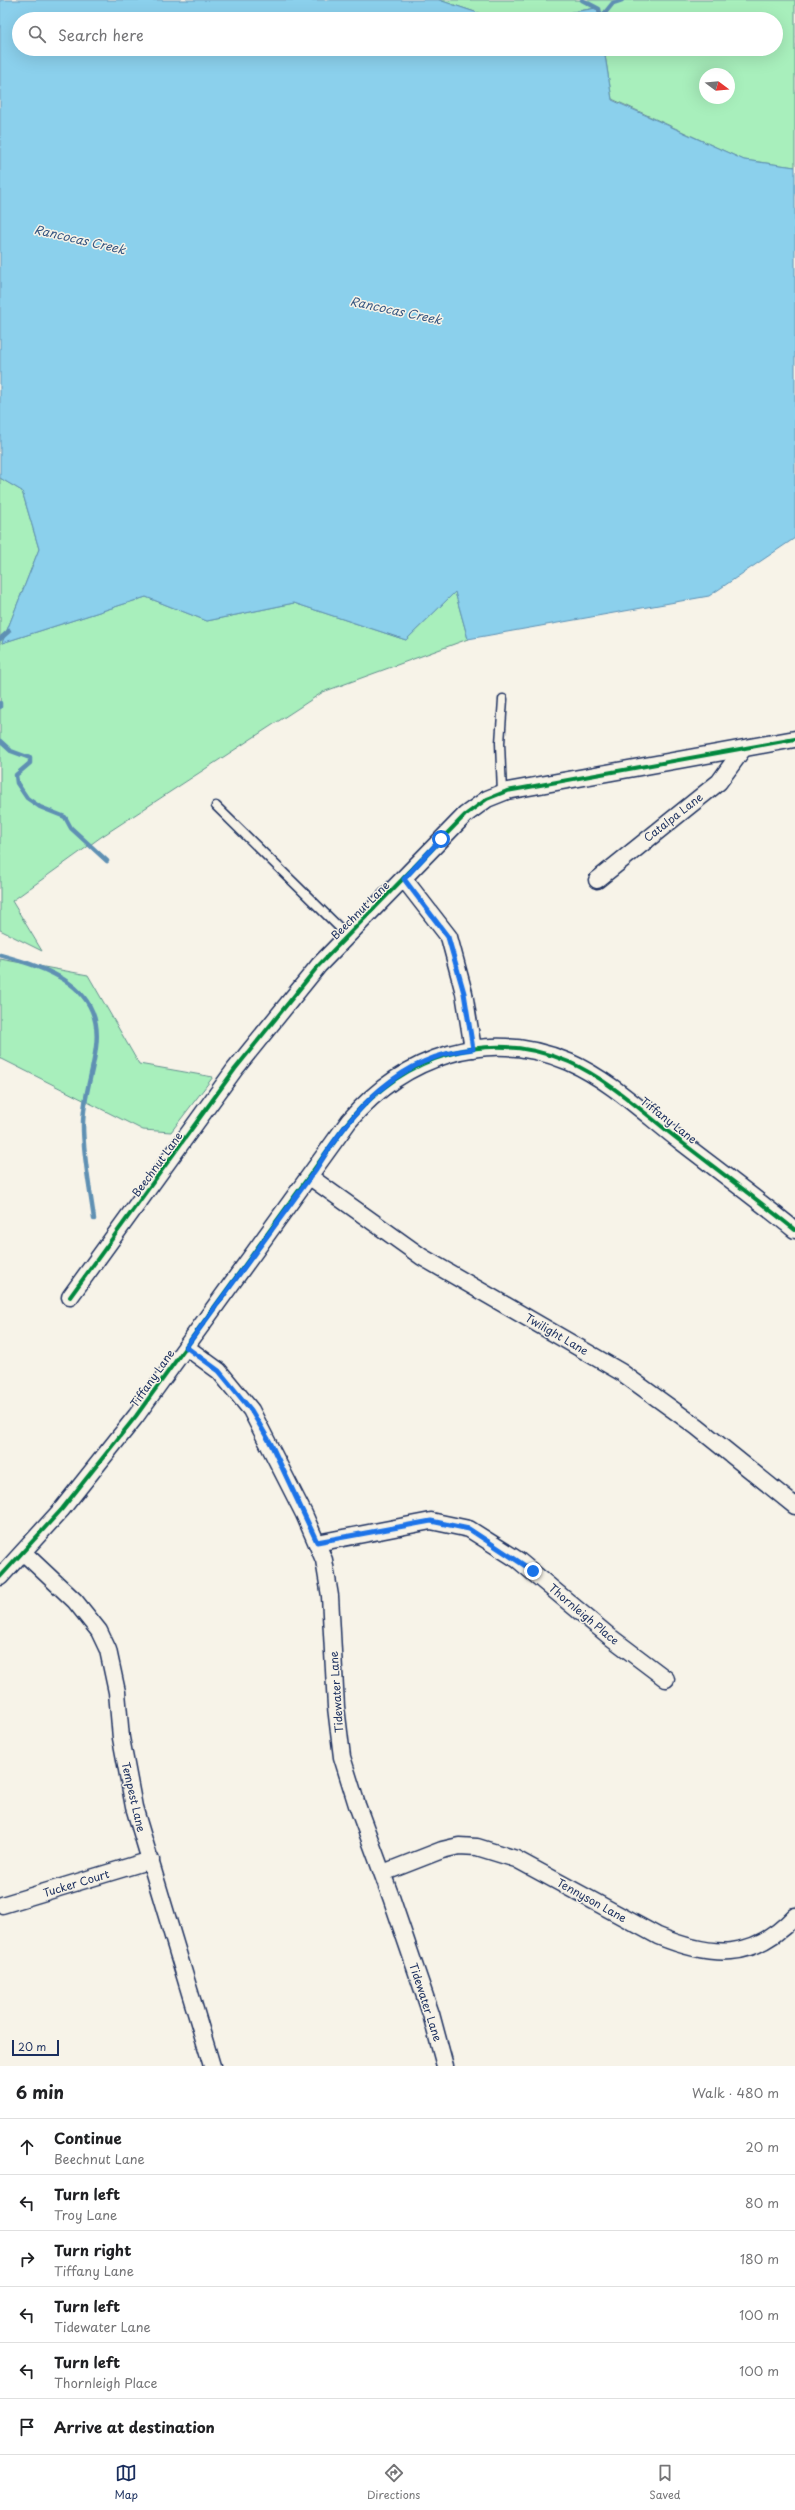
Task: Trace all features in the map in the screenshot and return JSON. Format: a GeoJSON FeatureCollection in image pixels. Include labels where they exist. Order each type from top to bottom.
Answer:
{"type":"FeatureCollection","features":[{"type":"Feature","properties":{"kind":"street","name":"Beechnut Lane"},"geometry":{"type":"LineString","coordinates":[[70,1297],[247,1053],[296,991],[347,935],[404,879],[465,815],[487,799],[502,793],[795,739]]}},
{"type":"Feature","properties":{"kind":"street","name":"Catalpa Lane"},"geometry":{"type":"LineString","coordinates":[[598,880],[719,782],[743,749]]}},
{"type":"Feature","properties":{"kind":"street"},"geometry":{"type":"LineString","coordinates":[[404,879],[448,937],[463,986],[473,1049]]}},
{"type":"Feature","properties":{"kind":"street","name":"Tiffany Lane"},"geometry":{"type":"LineString","coordinates":[[0,1577],[24,1553],[71,1498],[136,1416],[353,1116],[367,1100],[390,1082],[414,1068],[440,1056],[473,1049],[520,1048],[544,1053],[570,1063],[593,1075],[636,1106],[795,1230]]}},
{"type":"Feature","properties":{"kind":"street","name":"Twilight Lane"},"geometry":{"type":"LineString","coordinates":[[310,1177],[422,1257],[621,1372],[697,1427],[795,1506]]}},
{"type":"Feature","properties":{"kind":"street","name":"Tidewater Lane"},"geometry":{"type":"LineString","coordinates":[[186,1347],[219,1371],[251,1410],[271,1444],[317,1542],[328,1577],[336,1707],[342,1757],[357,1805],[431,2014],[445,2066]]}},
{"type":"Feature","properties":{"kind":"street","name":"Thornleigh Place"},"geometry":{"type":"LineString","coordinates":[[317,1542],[431,1521],[469,1529],[533,1571],[609,1636],[666,1680]]}},
{"type":"Feature","properties":{"kind":"street","name":"Tempest Lane"},"geometry":{"type":"LineString","coordinates":[[24,1553],[74,1601],[99,1631],[108,1650],[117,1692],[121,1738],[134,1807],[212,2066]]}},
{"type":"Feature","properties":{"kind":"street","name":"Tennyson Lane"},"geometry":{"type":"LineString","coordinates":[[382,1873],[442,1850],[459,1846],[477,1847],[516,1859],[658,1936],[677,1944],[716,1953],[736,1952],[755,1946],[772,1936],[795,1916]]}},
{"type":"Feature","properties":{"kind":"street","name":"Tucker Court"},"geometry":{"type":"LineString","coordinates":[[2,1905],[151,1860]]}},
{"type":"Feature","properties":{"kind":"lane"},"geometry":{"type":"LineString","coordinates":[[502,793],[500,743],[503,699]]}},
{"type":"Feature","properties":{"kind":"lane"},"geometry":{"type":"LineString","coordinates":[[216,806],[347,935]]}},
{"type":"Feature","properties":{"kind":"green space"},"geometry":{"type":"Polygon","coordinates":[[[439,0],[795,0],[795,167],[744,160],[612,99],[605,56],[783,56],[783,12],[598,12],[597,8],[573,12],[475,12],[439,0]]]}},
{"type":"Feature","properties":{"kind":"green space"},"geometry":{"type":"Polygon","coordinates":[[[0,478],[22,491],[39,549],[2,643],[146,597],[207,621],[294,603],[406,640],[455,592],[468,639],[323,692],[101,837],[12,901],[42,951],[0,930],[0,478]]]}},
{"type":"Feature","properties":{"kind":"green space"},"geometry":{"type":"Polygon","coordinates":[[[0,959],[88,975],[139,1064],[213,1077],[171,1132],[143,1130],[0,1058],[0,959]]]}},
{"type":"Feature","properties":{"kind":"water","name":"Rancocas Creek"},"geometry":{"type":"Polygon","coordinates":[[[0,0],[439,0],[475,12],[12,12],[12,56],[605,56],[612,100],[744,160],[795,167],[795,538],[709,596],[468,639],[455,592],[406,640],[294,603],[207,621],[146,597],[2,643],[39,549],[22,491],[0,478],[0,0]]]}},
{"type":"Feature","properties":{"kind":"water"},"geometry":{"type":"Polygon","coordinates":[[[597,8],[598,12],[573,12],[597,8]]]}},
{"type":"Feature","properties":{"kind":"waterway"},"geometry":{"type":"LineString","coordinates":[[582,0],[599,9],[600,12]]}},
{"type":"Feature","properties":{"kind":"waterway"},"geometry":{"type":"LineString","coordinates":[[606,12],[613,3],[622,0]]}},
{"type":"Feature","properties":{"kind":"waterway"},"geometry":{"type":"LineString","coordinates":[[0,639],[9,631]]}},
{"type":"Feature","properties":{"kind":"waterway"},"geometry":{"type":"LineString","coordinates":[[0,741],[11,751],[30,758],[30,763],[16,775],[17,783],[27,798],[40,807],[65,817],[71,828],[107,861]]}},
{"type":"Feature","properties":{"kind":"waterway"},"geometry":{"type":"LineString","coordinates":[[0,955],[36,966],[54,974],[69,983],[82,995],[91,1009],[96,1026],[96,1047],[83,1115],[83,1137],[94,1219]]}},
{"type":"Feature","properties":{"kind":"cycle path"},"geometry":{"type":"LineString","coordinates":[[70,1297],[235,1069],[319,965],[465,815],[487,799],[507,791],[795,739]]}},
{"type":"Feature","properties":{"kind":"cycle path"},"geometry":{"type":"LineString","coordinates":[[0,1577],[62,1509],[136,1416],[349,1121],[371,1098],[395,1079],[421,1065],[449,1054],[478,1048],[508,1047],[539,1052],[569,1062],[599,1078],[627,1098],[795,1230]]}},
{"type":"Feature","properties":{"kind":"route"},"geometry":{"type":"LineString","coordinates":[[441,839],[404,879],[434,917],[448,937],[454,950],[464,993],[473,1049],[440,1056],[414,1068],[390,1082],[367,1100],[331,1144],[316,1169],[209,1313],[186,1347],[219,1371],[241,1394],[271,1444],[317,1542],[431,1521],[469,1529],[533,1571]]}}]}
